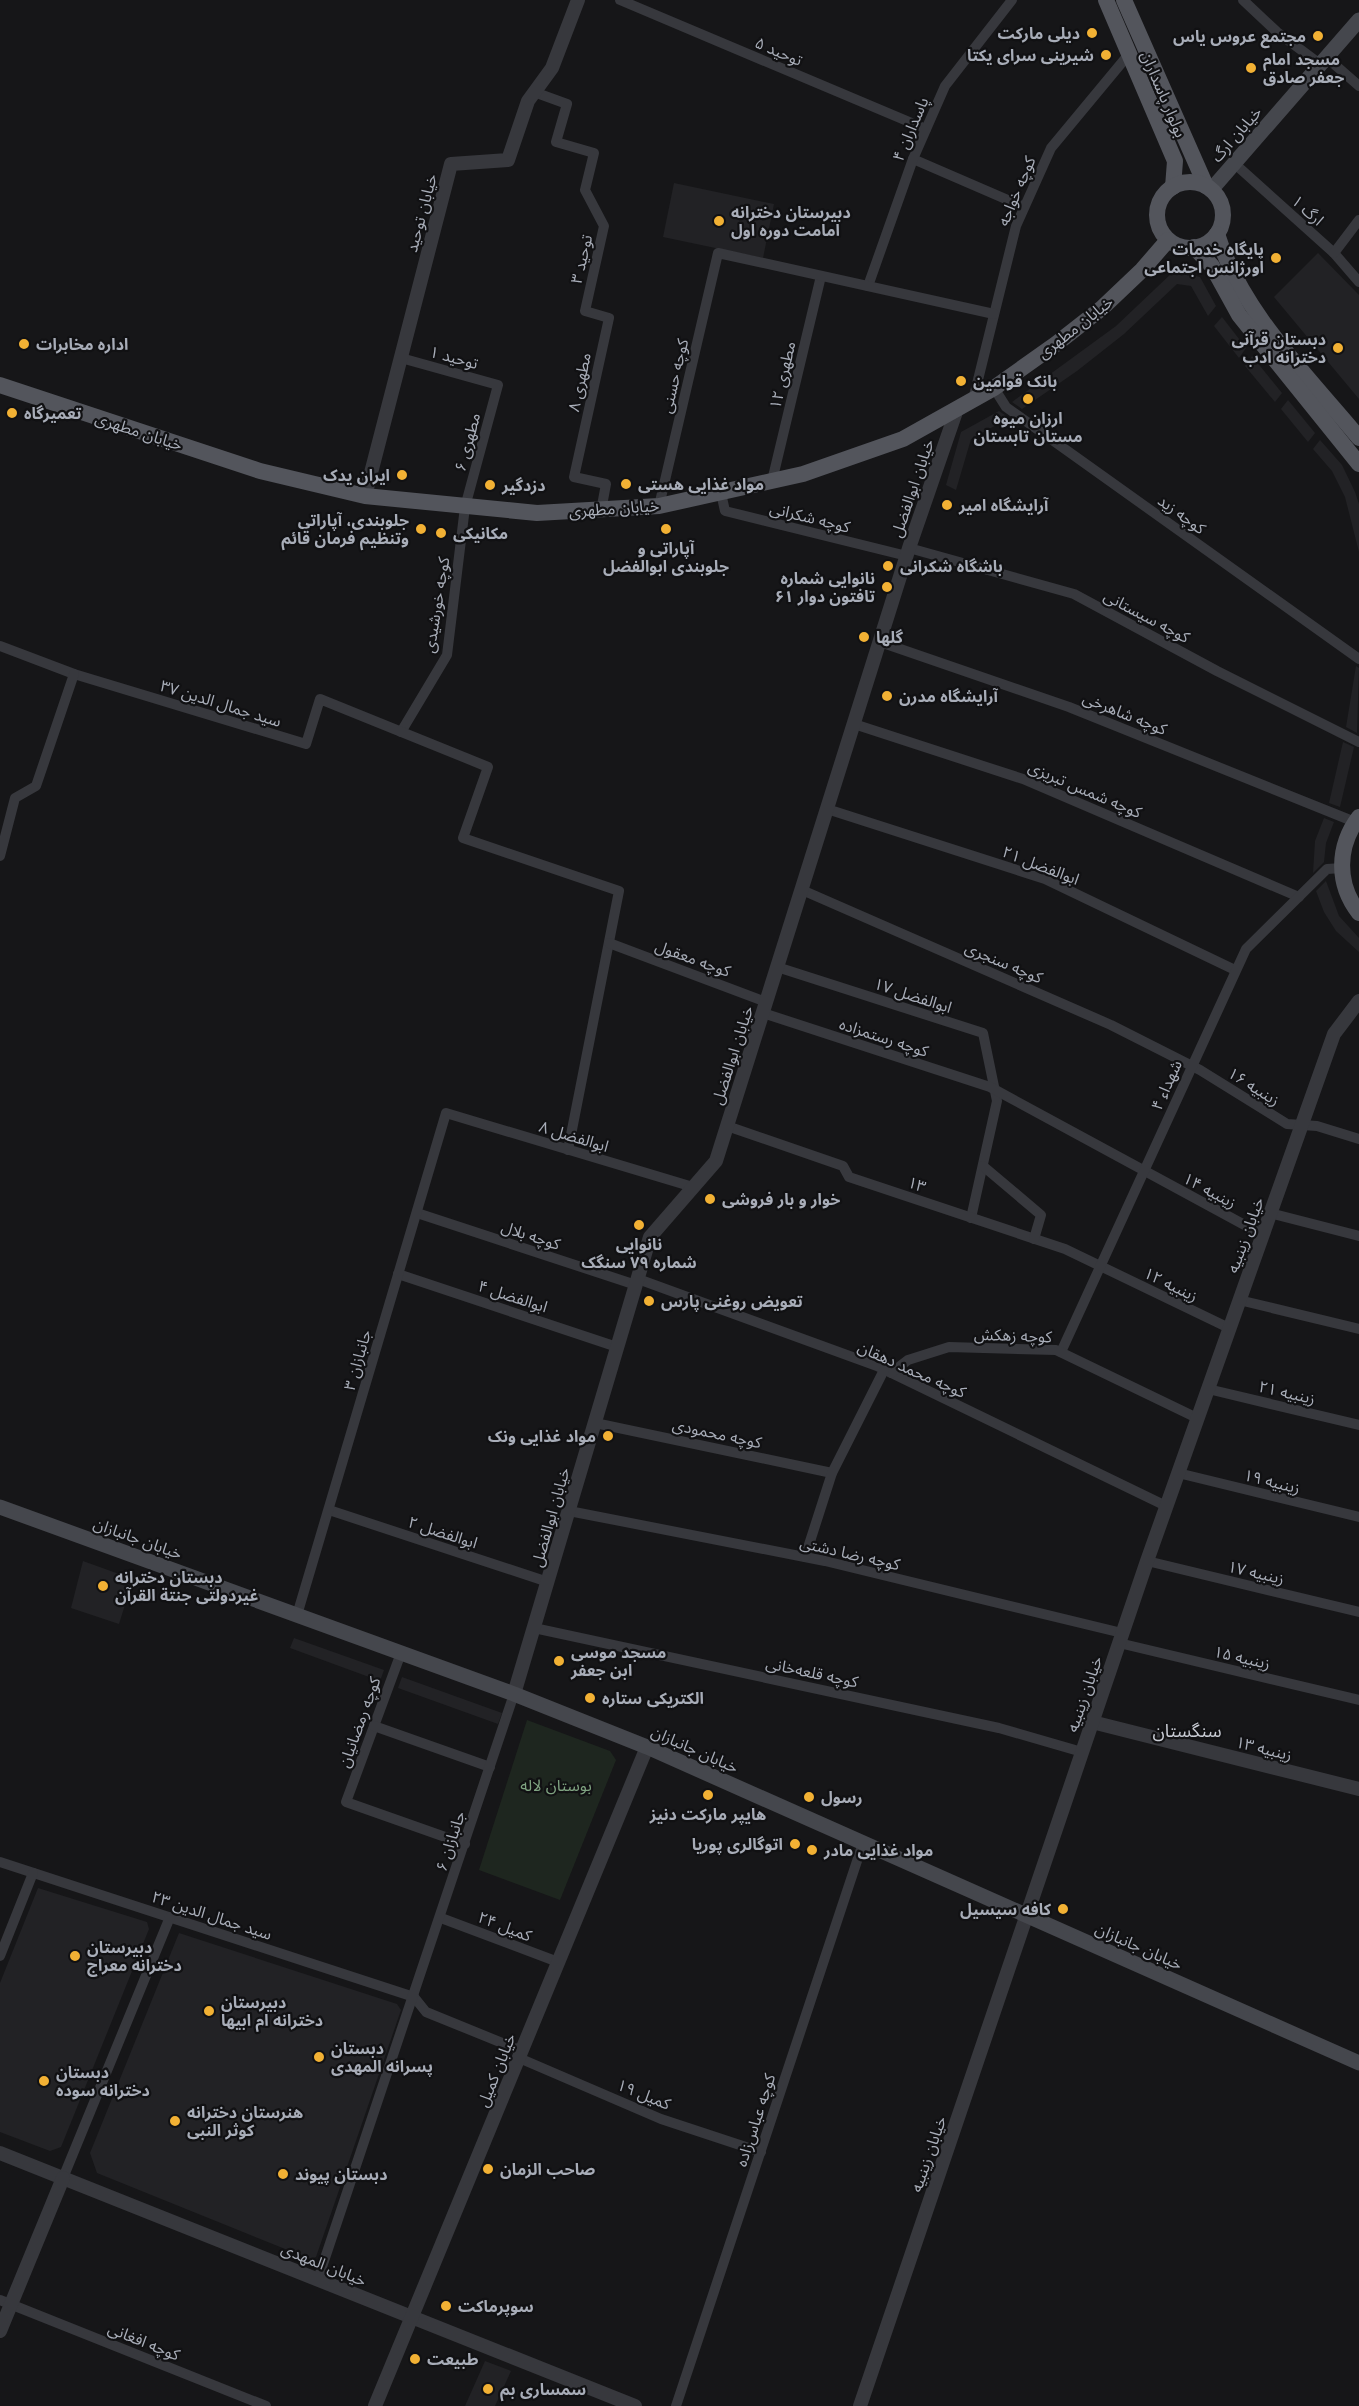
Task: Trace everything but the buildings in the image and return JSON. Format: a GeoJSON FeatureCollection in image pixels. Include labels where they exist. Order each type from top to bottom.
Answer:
{"type":"FeatureCollection","features":[{"type":"Feature","properties":{"kind":"main road","name":"بولوار پاسداران"},"geometry":{"type":"LineString","coordinates":[[1106,0],[1175,161],[1173,187]]}},
{"type":"Feature","properties":{"kind":"main road","name":"بولوار پاسداران"},"geometry":{"type":"LineString","coordinates":[[1124,0],[1208,188]]}},
{"type":"Feature","properties":{"kind":"main road","name":"خیابان ارگ"},"geometry":{"type":"LineString","coordinates":[[1208,188],[1234,164],[1359,20]]}},
{"type":"Feature","properties":{"kind":"main road"},"geometry":{"type":"LineString","coordinates":[[1192,182],[1208,188],[1220,201],[1223,214],[1217,234],[1207,243],[1194,248],[1180,246],[1168,240],[1160,229],[1157,215],[1163,196],[1173,187],[1192,182]]}},
{"type":"Feature","properties":{"kind":"main road"},"geometry":{"type":"LineString","coordinates":[[1217,234],[1224,258],[1251,307],[1359,438]]}},
{"type":"Feature","properties":{"kind":"main road","name":"خیابان مطهری"},"geometry":{"type":"LineString","coordinates":[[0,385],[260,471],[365,496],[537,513],[660,506],[803,474],[903,439],[994,388],[1102,308],[1142,270],[1168,240]]}},
{"type":"Feature","properties":{"kind":"main road"},"geometry":{"type":"LineString","coordinates":[[1194,248],[1212,266],[1239,315],[1359,464]]}},
{"type":"Feature","properties":{"kind":"main road"},"geometry":{"type":"LineString","coordinates":[[1359,802],[1357,819],[1345,842],[1342,868],[1348,894],[1359,913]]}},
{"type":"Feature","properties":{"kind":"main road","name":"خیابان جانبازان"},"geometry":{"type":"LineString","coordinates":[[0,1507],[514,1694],[647,1747],[1359,2063]]}},
{"type":"Feature","properties":{"kind":"street","name":"خیابان توحید"},"geometry":{"type":"LineString","coordinates":[[365,496],[451,164],[508,160],[528,101],[552,68],[578,0]]}},
{"type":"Feature","properties":{"kind":"street","name":"توحید ۵"},"geometry":{"type":"LineString","coordinates":[[620,0],[926,129]]}},
{"type":"Feature","properties":{"kind":"street","name":"پاسداران ۴"},"geometry":{"type":"LineString","coordinates":[[868,286],[912,159],[945,86],[1012,0]]}},
{"type":"Feature","properties":{"kind":"street"},"geometry":{"type":"LineString","coordinates":[[1243,0],[1276,32],[1359,86]]}},
{"type":"Feature","properties":{"kind":"street","name":"کوچه خواجه"},"geometry":{"type":"LineString","coordinates":[[973,400],[1016,226],[1024,207],[1051,148],[1129,54]]}},
{"type":"Feature","properties":{"kind":"street","name":"توحید ۳"},"geometry":{"type":"LineString","coordinates":[[534,92],[567,104],[556,142],[594,153],[585,189],[604,226],[585,310]]}},
{"type":"Feature","properties":{"kind":"street"},"geometry":{"type":"LineString","coordinates":[[912,159],[1024,207]]}},
{"type":"Feature","properties":{"kind":"street","name":"ارگ ۱"},"geometry":{"type":"LineString","coordinates":[[1234,164],[1334,254],[1359,282]]}},
{"type":"Feature","properties":{"kind":"street"},"geometry":{"type":"LineString","coordinates":[[1334,254],[1359,220]]}},
{"type":"Feature","properties":{"kind":"street","name":"کوچه حسنی"},"geometry":{"type":"LineString","coordinates":[[660,506],[718,253],[821,276]]}},
{"type":"Feature","properties":{"kind":"street"},"geometry":{"type":"LineString","coordinates":[[821,276],[994,314]]}},
{"type":"Feature","properties":{"kind":"street","name":"مطهری ۱۲"},"geometry":{"type":"LineString","coordinates":[[772,481],[821,276]]}},
{"type":"Feature","properties":{"kind":"street","name":"مطهری ۸"},"geometry":{"type":"LineString","coordinates":[[585,310],[609,318],[574,477],[606,484],[601,511]]}},
{"type":"Feature","properties":{"kind":"street","name":"توحید ۱"},"geometry":{"type":"LineString","coordinates":[[401,358],[498,385]]}},
{"type":"Feature","properties":{"kind":"street","name":"مطهری ۶"},"geometry":{"type":"LineString","coordinates":[[465,507],[498,385]]}},
{"type":"Feature","properties":{"kind":"street","name":"کوچه زید"},"geometry":{"type":"LineString","coordinates":[[994,388],[1006,407],[1359,659]]}},
{"type":"Feature","properties":{"kind":"street","name":"خیابان ابوالفضل"},"geometry":{"type":"LineString","coordinates":[[514,1694],[650,1237],[716,1161],[908,552],[957,409]]}},
{"type":"Feature","properties":{"kind":"street","name":"کوچه شکرانی"},"geometry":{"type":"LineString","coordinates":[[721,492],[726,512],[908,552]]}},
{"type":"Feature","properties":{"kind":"street","name":"کوچه خورشیدی"},"geometry":{"type":"LineString","coordinates":[[401,732],[447,655],[465,507]]}},
{"type":"Feature","properties":{"kind":"street","name":"کوچه سیستانی"},"geometry":{"type":"LineString","coordinates":[[908,552],[1074,594],[1217,671],[1359,742]]}},
{"type":"Feature","properties":{"kind":"street","name":"کوچه شاهرخی"},"geometry":{"type":"LineString","coordinates":[[880,642],[1069,707],[1357,819]]}},
{"type":"Feature","properties":{"kind":"street","name":"سید جمال الدین ۳۷"},"geometry":{"type":"LineString","coordinates":[[0,646],[74,674],[306,744],[320,699],[401,732]]}},
{"type":"Feature","properties":{"kind":"street"},"geometry":{"type":"LineString","coordinates":[[0,856],[15,798],[36,786],[74,674]]}},
{"type":"Feature","properties":{"kind":"street","name":"کوچه شمس تبریزی"},"geometry":{"type":"LineString","coordinates":[[854,724],[1023,778],[1299,897]]}},
{"type":"Feature","properties":{"kind":"street"},"geometry":{"type":"LineString","coordinates":[[401,732],[488,767],[463,838],[619,891],[568,1150]]}},
{"type":"Feature","properties":{"kind":"street","name":"ابوالفضل ۲۱"},"geometry":{"type":"LineString","coordinates":[[827,809],[1045,879],[1235,970]]}},
{"type":"Feature","properties":{"kind":"street","name":"شهداء ۴"},"geometry":{"type":"LineString","coordinates":[[1061,1352],[1246,949],[1327,869],[1342,868]]}},
{"type":"Feature","properties":{"kind":"street","name":"کوچه سنجری"},"geometry":{"type":"LineString","coordinates":[[802,890],[1112,1025],[1191,1066]]}},
{"type":"Feature","properties":{"kind":"street","name":"کوچه معقول"},"geometry":{"type":"LineString","coordinates":[[609,943],[765,1008]]}},
{"type":"Feature","properties":{"kind":"street","name":"ابوالفضل ۱۷"},"geometry":{"type":"LineString","coordinates":[[777,967],[983,1033],[995,1090]]}},
{"type":"Feature","properties":{"kind":"street","name":"خیابان زینبیه"},"geometry":{"type":"LineString","coordinates":[[860,2406],[1120,1638],[1197,1418],[1334,1034],[1359,1000]]}},
{"type":"Feature","properties":{"kind":"street","name":"کوچه رستمزاده"},"geometry":{"type":"LineString","coordinates":[[765,1008],[995,1090],[1143,1171]]}},
{"type":"Feature","properties":{"kind":"street","name":"زینبیه ۱۶"},"geometry":{"type":"LineString","coordinates":[[1191,1066],[1287,1124],[1317,1126],[1359,1139]]}},
{"type":"Feature","properties":{"kind":"street"},"geometry":{"type":"LineString","coordinates":[[971,1218],[997,1101],[995,1090]]}},
{"type":"Feature","properties":{"kind":"street","name":"ابوالفضل ۸"},"geometry":{"type":"LineString","coordinates":[[446,1113],[693,1187]]}},
{"type":"Feature","properties":{"kind":"street","name":"جانبازان ۳"},"geometry":{"type":"LineString","coordinates":[[297,1615],[446,1113]]}},
{"type":"Feature","properties":{"kind":"street","name":"۱۳"},"geometry":{"type":"LineString","coordinates":[[727,1126],[843,1166],[849,1177],[1034,1239],[1101,1266]]}},
{"type":"Feature","properties":{"kind":"street"},"geometry":{"type":"LineString","coordinates":[[983,1166],[1041,1215],[1034,1239]]}},
{"type":"Feature","properties":{"kind":"street","name":"زینبیه ۱۴"},"geometry":{"type":"LineString","coordinates":[[1143,1171],[1263,1235]]}},
{"type":"Feature","properties":{"kind":"street","name":"کوچه بلال"},"geometry":{"type":"LineString","coordinates":[[417,1213],[637,1282]]}},
{"type":"Feature","properties":{"kind":"street"},"geometry":{"type":"LineString","coordinates":[[1270,1213],[1359,1236]]}},
{"type":"Feature","properties":{"kind":"street","name":"زینبیه ۱۲"},"geometry":{"type":"LineString","coordinates":[[1101,1266],[1229,1328]]}},
{"type":"Feature","properties":{"kind":"street","name":"ابوالفضل ۴"},"geometry":{"type":"LineString","coordinates":[[398,1274],[617,1347]]}},
{"type":"Feature","properties":{"kind":"street","name":"کوچه محمد دهقان"},"geometry":{"type":"LineString","coordinates":[[637,1282],[888,1372],[1166,1506]]}},
{"type":"Feature","properties":{"kind":"street"},"geometry":{"type":"LineString","coordinates":[[1239,1300],[1359,1329]]}},
{"type":"Feature","properties":{"kind":"street","name":"کوچه زهکش"},"geometry":{"type":"LineString","coordinates":[[888,1372],[908,1360],[949,1347],[1061,1352],[1197,1418]]}},
{"type":"Feature","properties":{"kind":"street"},"geometry":{"type":"LineString","coordinates":[[805,1557],[832,1473],[888,1372]]}},
{"type":"Feature","properties":{"kind":"street","name":"زینبیه ۲۱"},"geometry":{"type":"LineString","coordinates":[[1208,1389],[1359,1425]]}},
{"type":"Feature","properties":{"kind":"street","name":"کوچه محمودی"},"geometry":{"type":"LineString","coordinates":[[595,1423],[832,1473]]}},
{"type":"Feature","properties":{"kind":"street","name":"زینبیه ۱۹"},"geometry":{"type":"LineString","coordinates":[[1178,1473],[1359,1517]]}},
{"type":"Feature","properties":{"kind":"street","name":"ابوالفضل ۲"},"geometry":{"type":"LineString","coordinates":[[329,1510],[548,1582]]}},
{"type":"Feature","properties":{"kind":"street","name":"کوچه رضا دشتی"},"geometry":{"type":"LineString","coordinates":[[569,1511],[805,1557],[1120,1638]]}},
{"type":"Feature","properties":{"kind":"street","name":"زینبیه ۱۷"},"geometry":{"type":"LineString","coordinates":[[1147,1561],[1359,1612]]}},
{"type":"Feature","properties":{"kind":"street","name":"کوچه قلعه‌خانی"},"geometry":{"type":"LineString","coordinates":[[534,1628],[999,1728],[1082,1752]]}},
{"type":"Feature","properties":{"kind":"street","name":"زینبیه ۱۵"},"geometry":{"type":"LineString","coordinates":[[1120,1638],[1359,1700]]}},
{"type":"Feature","properties":{"kind":"street","name":"کوچه رمضانیان"},"geometry":{"type":"LineString","coordinates":[[401,1653],[346,1802],[465,1844]]}},
{"type":"Feature","properties":{"kind":"street","name":"جانبازان ۶"},"geometry":{"type":"LineString","coordinates":[[318,2279],[441,1918],[514,1694]]}},
{"type":"Feature","properties":{"kind":"street","name":"زینبیه ۱۳"},"geometry":{"type":"LineString","coordinates":[[1092,1722],[1359,1789]]}},
{"type":"Feature","properties":{"kind":"street"},"geometry":{"type":"LineString","coordinates":[[374,1726],[490,1767]]}},
{"type":"Feature","properties":{"kind":"street","name":"خیابان کمیل"},"geometry":{"type":"LineString","coordinates":[[375,2406],[647,1747]]}},
{"type":"Feature","properties":{"kind":"street","name":"کوچه عباس‌زاده"},"geometry":{"type":"LineString","coordinates":[[676,2406],[863,1843]]}},
{"type":"Feature","properties":{"kind":"street","name":"سید جمال الدین ۲۳"},"geometry":{"type":"LineString","coordinates":[[0,1862],[414,1997]]}},
{"type":"Feature","properties":{"kind":"street"},"geometry":{"type":"LineString","coordinates":[[0,1956],[33,1873]]}},
{"type":"Feature","properties":{"kind":"street"},"geometry":{"type":"LineString","coordinates":[[0,2331],[5,2302],[63,2178],[170,1917]]}},
{"type":"Feature","properties":{"kind":"street","name":"کمیل ۲۴"},"geometry":{"type":"LineString","coordinates":[[441,1918],[558,1962]]}},
{"type":"Feature","properties":{"kind":"street","name":"کمیل ۱۹"},"geometry":{"type":"LineString","coordinates":[[414,1997],[426,2012],[661,2119],[761,2152]]}},
{"type":"Feature","properties":{"kind":"street","name":"خیابان المهدی"},"geometry":{"type":"LineString","coordinates":[[0,2153],[635,2406]]}},
{"type":"Feature","properties":{"kind":"street","name":"کوچه افغانی"},"geometry":{"type":"LineString","coordinates":[[5,2302],[266,2406]]}},
{"type":"Feature","properties":{"kind":"shaded area","name":"دبیرستان دخترانه امامت دوره اول"},"geometry":{"type":"Polygon","coordinates":[[[674,183],[774,204],[763,258],[663,237],[674,183]]]}},
{"type":"Feature","properties":{"kind":"shaded area","name":"دبستان قرآنی دخترانه ادب"},"geometry":{"type":"Polygon","coordinates":[[[1318,253],[1359,295],[1359,399],[1274,297],[1318,253]]]}},
{"type":"Feature","properties":{"kind":"shaded area"},"geometry":{"type":"Polygon","coordinates":[[[1174,271],[1200,277],[1216,306],[1208,316],[1191,286],[1177,284],[1124,334],[1077,371],[1022,409],[1012,402],[1116,326],[1174,271]]]}},
{"type":"Feature","properties":{"kind":"shaded area"},"geometry":{"type":"Polygon","coordinates":[[[1222,317],[1246,348],[1239,358],[1214,326],[1222,317]]]}},
{"type":"Feature","properties":{"kind":"shaded area"},"geometry":{"type":"Polygon","coordinates":[[[1252,356],[1282,393],[1275,402],[1245,366],[1252,356]]]}},
{"type":"Feature","properties":{"kind":"shaded area"},"geometry":{"type":"Polygon","coordinates":[[[1288,400],[1315,433],[1308,442],[1281,409],[1288,400]]]}},
{"type":"Feature","properties":{"kind":"shaded area"},"geometry":{"type":"Polygon","coordinates":[[[999,411],[1009,418],[971,439],[956,490],[946,485],[961,432],[999,411]]]}},
{"type":"Feature","properties":{"kind":"shaded area"},"geometry":{"type":"Polygon","coordinates":[[[1320,440],[1342,465],[1355,492],[1359,504],[1359,552],[1345,497],[1332,471],[1313,449],[1320,440]]]}},
{"type":"Feature","properties":{"kind":"shaded area"},"geometry":{"type":"Polygon","coordinates":[[[1356,666],[1359,668],[1357,733],[1346,727],[1356,666]]]}},
{"type":"Feature","properties":{"kind":"shaded area"},"geometry":{"type":"Polygon","coordinates":[[[1343,742],[1354,747],[1340,807],[1329,803],[1343,742]]]}},
{"type":"Feature","properties":{"kind":"shaded area"},"geometry":{"type":"Polygon","coordinates":[[[1324,818],[1334,822],[1326,843],[1324,862],[1313,873],[1315,841],[1324,818]]]}},
{"type":"Feature","properties":{"kind":"shaded area"},"geometry":{"type":"Polygon","coordinates":[[[1326,881],[1339,916],[1359,938],[1359,952],[1336,931],[1324,912],[1316,891],[1326,881]]]}},
{"type":"Feature","properties":{"kind":"shaded area","name":"دبستان دخترانه غیردولتی جنتة القرآن"},"geometry":{"type":"Polygon","coordinates":[[[83,1561],[133,1579],[119,1624],[71,1608],[83,1561]]]}},
{"type":"Feature","properties":{"kind":"shaded area"},"geometry":{"type":"Polygon","coordinates":[[[294,1638],[384,1670],[380,1681],[290,1648],[294,1638]]]}},
{"type":"Feature","properties":{"kind":"shaded area"},"geometry":{"type":"Polygon","coordinates":[[[402,1677],[502,1713],[498,1724],[398,1688],[402,1677]]]}},
{"type":"Feature","properties":{"kind":"shaded area"},"geometry":{"type":"Polygon","coordinates":[[[38,1888],[147,1922],[149,1929],[61,2147],[50,2151],[0,2132],[0,1983],[38,1888]]]}},
{"type":"Feature","properties":{"kind":"shaded area"},"geometry":{"type":"Polygon","coordinates":[[[179,1933],[397,2004],[401,2010],[316,2257],[310,2259],[97,2173],[90,2153],[179,1933]]]}},
{"type":"Feature","properties":{"kind":"shaded area","name":"سمساری بم"},"geometry":{"type":"Polygon","coordinates":[[[485,2361],[511,2371],[495,2406],[465,2406],[485,2361]]]}},
{"type":"Feature","properties":{"kind":"green space","name":"بوستان لاله"},"geometry":{"type":"Polygon","coordinates":[[[527,1720],[610,1751],[616,1760],[560,1900],[479,1870],[527,1720]]]}},
{"type":"Feature","properties":{"kind":"place","name":"دیلی مارکت"},"geometry":{"type":"Point","coordinates":[1092,33]}},
{"type":"Feature","properties":{"kind":"place","name":"مجتمع عروس یاس"},"geometry":{"type":"Point","coordinates":[1318,36]}},
{"type":"Feature","properties":{"kind":"place","name":"شیرینی سرای یکتا"},"geometry":{"type":"Point","coordinates":[1106,55]}},
{"type":"Feature","properties":{"kind":"place","name":"مسجد امام جعفر صادق"},"geometry":{"type":"Point","coordinates":[1251,68]}},
{"type":"Feature","properties":{"kind":"place","name":"دبیرستان دخترانه امامت دوره اول"},"geometry":{"type":"Point","coordinates":[719,221]}},
{"type":"Feature","properties":{"kind":"place","name":"پایگاه خدمات اورژانس اجتماعی"},"geometry":{"type":"Point","coordinates":[1276,258]}},
{"type":"Feature","properties":{"kind":"place","name":"اداره مخابرات"},"geometry":{"type":"Point","coordinates":[24,344]}},
{"type":"Feature","properties":{"kind":"place","name":"دبستان قرآنی دخترانه ادب"},"geometry":{"type":"Point","coordinates":[1338,348]}},
{"type":"Feature","properties":{"kind":"place","name":"بانک قوامین"},"geometry":{"type":"Point","coordinates":[961,381]}},
{"type":"Feature","properties":{"kind":"place","name":"ارزان میوه مستان تابستان"},"geometry":{"type":"Point","coordinates":[1028,399]}},
{"type":"Feature","properties":{"kind":"place","name":"تعمیرگاه"},"geometry":{"type":"Point","coordinates":[12,413]}},
{"type":"Feature","properties":{"kind":"place","name":"ایران یدک"},"geometry":{"type":"Point","coordinates":[402,475]}},
{"type":"Feature","properties":{"kind":"place","name":"مواد غذایی هستی"},"geometry":{"type":"Point","coordinates":[626,484]}},
{"type":"Feature","properties":{"kind":"place","name":"دزدگیر"},"geometry":{"type":"Point","coordinates":[490,485]}},
{"type":"Feature","properties":{"kind":"place","name":"آرایشگاه امیر"},"geometry":{"type":"Point","coordinates":[947,505]}},
{"type":"Feature","properties":{"kind":"place","name":"جلوبندی، آپاراتی وتنظیم فرمان قائم"},"geometry":{"type":"Point","coordinates":[421,529]}},
{"type":"Feature","properties":{"kind":"place","name":"آپاراتی و جلوبندی ابوالفضل"},"geometry":{"type":"Point","coordinates":[666,529]}},
{"type":"Feature","properties":{"kind":"place","name":"مکانیکی"},"geometry":{"type":"Point","coordinates":[441,533]}},
{"type":"Feature","properties":{"kind":"place","name":"باشگاه شکرانی"},"geometry":{"type":"Point","coordinates":[888,566]}},
{"type":"Feature","properties":{"kind":"place","name":"نانوایی شماره ۶۱ تافتون دوار"},"geometry":{"type":"Point","coordinates":[887,587]}},
{"type":"Feature","properties":{"kind":"place","name":"گلها"},"geometry":{"type":"Point","coordinates":[864,637]}},
{"type":"Feature","properties":{"kind":"place","name":"آرایشگاه مدرن"},"geometry":{"type":"Point","coordinates":[887,696]}},
{"type":"Feature","properties":{"kind":"place","name":"خوار و بار فروشی"},"geometry":{"type":"Point","coordinates":[710,1199]}},
{"type":"Feature","properties":{"kind":"place","name":"نانوایی شماره ۷۹ سنگک"},"geometry":{"type":"Point","coordinates":[639,1225]}},
{"type":"Feature","properties":{"kind":"place","name":"تعویض روغنی پارس"},"geometry":{"type":"Point","coordinates":[649,1301]}},
{"type":"Feature","properties":{"kind":"place","name":"مواد غذایی ونک"},"geometry":{"type":"Point","coordinates":[608,1436]}},
{"type":"Feature","properties":{"kind":"place","name":"دبستان دخترانه غیردولتی جنتة القرآن"},"geometry":{"type":"Point","coordinates":[103,1586]}},
{"type":"Feature","properties":{"kind":"place","name":"مسجد موسی ابن جعفر"},"geometry":{"type":"Point","coordinates":[559,1661]}},
{"type":"Feature","properties":{"kind":"place","name":"الکتریکی ستاره"},"geometry":{"type":"Point","coordinates":[590,1698]}},
{"type":"Feature","properties":{"kind":"place","name":"هایپر مارکت دنیز"},"geometry":{"type":"Point","coordinates":[708,1795]}},
{"type":"Feature","properties":{"kind":"place","name":"رسول"},"geometry":{"type":"Point","coordinates":[809,1797]}},
{"type":"Feature","properties":{"kind":"place","name":"اتوگالری پوریا"},"geometry":{"type":"Point","coordinates":[795,1844]}},
{"type":"Feature","properties":{"kind":"place","name":"مواد غذایی مادر"},"geometry":{"type":"Point","coordinates":[812,1850]}},
{"type":"Feature","properties":{"kind":"place","name":"کافه سیسیل"},"geometry":{"type":"Point","coordinates":[1063,1909]}},
{"type":"Feature","properties":{"kind":"place","name":"دبیرستان دخترانه معراج"},"geometry":{"type":"Point","coordinates":[75,1956]}},
{"type":"Feature","properties":{"kind":"place","name":"دبیرستان دخترانه ام ابیها"},"geometry":{"type":"Point","coordinates":[209,2011]}},
{"type":"Feature","properties":{"kind":"place","name":"دبستان پسرانه المهدی"},"geometry":{"type":"Point","coordinates":[319,2057]}},
{"type":"Feature","properties":{"kind":"place","name":"دبستان دخترانه سوده"},"geometry":{"type":"Point","coordinates":[44,2081]}},
{"type":"Feature","properties":{"kind":"place","name":"هنرستان دخترانه کوثر النبی"},"geometry":{"type":"Point","coordinates":[175,2121]}},
{"type":"Feature","properties":{"kind":"place","name":"صاحب الزمان"},"geometry":{"type":"Point","coordinates":[488,2169]}},
{"type":"Feature","properties":{"kind":"place","name":"دبستان پیوند"},"geometry":{"type":"Point","coordinates":[283,2174]}},
{"type":"Feature","properties":{"kind":"place","name":"سوپرماکت"},"geometry":{"type":"Point","coordinates":[446,2306]}},
{"type":"Feature","properties":{"kind":"place","name":"طبیعت"},"geometry":{"type":"Point","coordinates":[415,2359]}},
{"type":"Feature","properties":{"kind":"place","name":"سمساری بم"},"geometry":{"type":"Point","coordinates":[488,2389]}},
{"type":"Feature","properties":{"kind":"district","name":"سنگستان"},"geometry":{"type":"Point","coordinates":[1187,1730]}}]}
